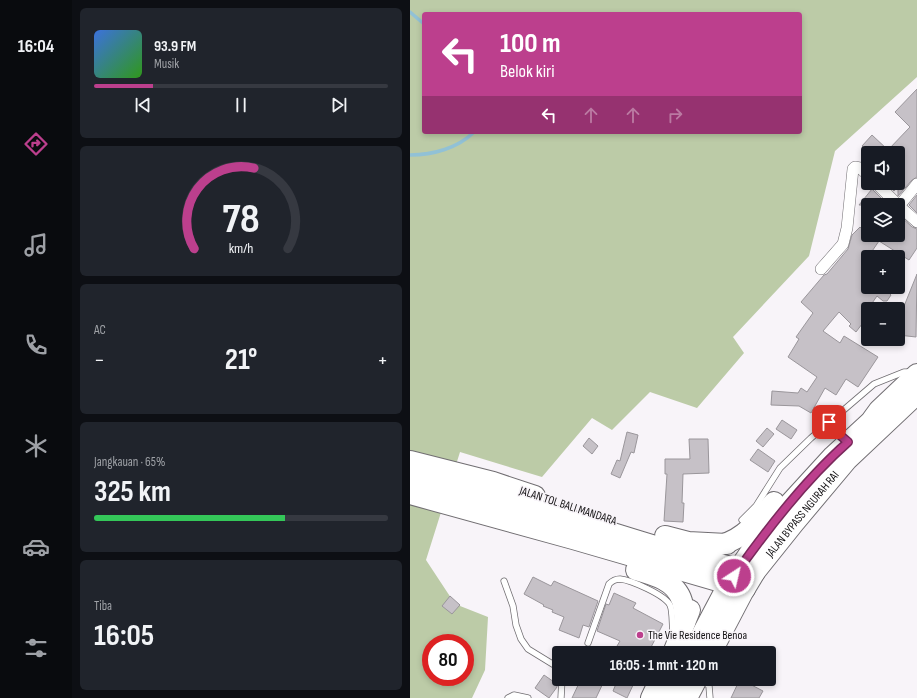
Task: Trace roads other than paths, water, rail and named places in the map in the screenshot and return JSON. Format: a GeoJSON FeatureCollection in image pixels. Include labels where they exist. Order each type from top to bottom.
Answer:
{"type":"FeatureCollection","features":[{"type":"Feature","properties":{"kind":"highway","name":"JALAN TOL BALI MANDARA"},"geometry":{"type":"LineString","coordinates":[[667,558],[726,544],[747,532],[839,433],[866,416],[880,410],[917,373]]}},
{"type":"Feature","properties":{"kind":"highway","name":"JALAN BYPASS NGURAH RAI"},"geometry":{"type":"LineString","coordinates":[[684,646],[742,578],[795,522],[847,460],[917,394]]}},
{"type":"Feature","properties":{"kind":"highway","name":"JALAN BYPASS NGURAH RAI"},"geometry":{"type":"LineString","coordinates":[[714,646],[742,578],[780,514],[833,456],[839,433]]}},
{"type":"Feature","properties":{"kind":"highway","name":"JALAN TOL BALI MANDARA"},"geometry":{"type":"LineString","coordinates":[[410,462],[474,501],[667,558],[742,578]]}},
{"type":"Feature","properties":{"kind":"highway","name":"JALAN TOL BALI MANDARA"},"geometry":{"type":"LineString","coordinates":[[410,476],[660,578],[672,586],[680,597],[685,623]]}},
{"type":"Feature","properties":{"kind":"highway","name":"JALAN TOL BALI MANDARA"},"geometry":{"type":"LineString","coordinates":[[410,494],[575,509],[688,542],[726,544]]}},
{"type":"Feature","properties":{"kind":"highway","name":"JALAN TOL BALI MANDARA"},"geometry":{"type":"LineString","coordinates":[[410,507],[474,501]]}},
{"type":"Feature","properties":{"kind":"highway"},"geometry":{"type":"LineString","coordinates":[[474,501],[575,530]]}},
{"type":"Feature","properties":{"kind":"highway","name":"JALAN TOL BALI MANDARA"},"geometry":{"type":"LineString","coordinates":[[667,558],[692,598],[692,605],[685,623],[681,646]]}},
{"type":"Feature","properties":{"kind":"highway"},"geometry":{"type":"LineString","coordinates":[[664,689],[674,686]]}},
{"type":"Feature","properties":{"kind":"street"},"geometry":{"type":"LineString","coordinates":[[821,269],[843,244],[847,228],[853,169],[854,167],[861,169]]}},
{"type":"Feature","properties":{"kind":"street"},"geometry":{"type":"LineString","coordinates":[[904,198],[917,184]]}},
{"type":"Feature","properties":{"kind":"street"},"geometry":{"type":"LineString","coordinates":[[883,190],[891,198]]}},
{"type":"Feature","properties":{"kind":"street"},"geometry":{"type":"LineString","coordinates":[[905,211],[917,222]]}},
{"type":"Feature","properties":{"kind":"lane"},"geometry":{"type":"LineString","coordinates":[[742,520],[756,506],[780,468],[811,438],[839,433],[874,384],[904,372],[917,373]]}},
{"type":"Feature","properties":{"kind":"lane"},"geometry":{"type":"LineString","coordinates":[[588,643],[609,584],[614,580],[621,579],[665,598],[671,606],[679,646]]}},
{"type":"Feature","properties":{"kind":"lane"},"geometry":{"type":"LineString","coordinates":[[504,581],[513,606],[516,625],[522,639],[528,648],[552,663]]}},
{"type":"Feature","properties":{"kind":"lane"},"geometry":{"type":"LineString","coordinates":[[561,698],[562,686]]}},
{"type":"Feature","properties":{"kind":"lane"},"geometry":{"type":"LineString","coordinates":[[709,686],[710,698]]}},
{"type":"Feature","properties":{"kind":"lane"},"geometry":{"type":"LineString","coordinates":[[508,698],[514,695],[528,698]]}},
{"type":"Feature","properties":{"kind":"waterway"},"geometry":{"type":"LineString","coordinates":[[410,12],[422,22]]}},
{"type":"Feature","properties":{"kind":"waterway"},"geometry":{"type":"LineString","coordinates":[[410,155],[427,154],[445,150],[468,138],[472,134]]}},
{"type":"Feature","properties":{"kind":"place","name":"The Vie Residence Benoa"},"geometry":{"type":"Point","coordinates":[640,635]}}]}
